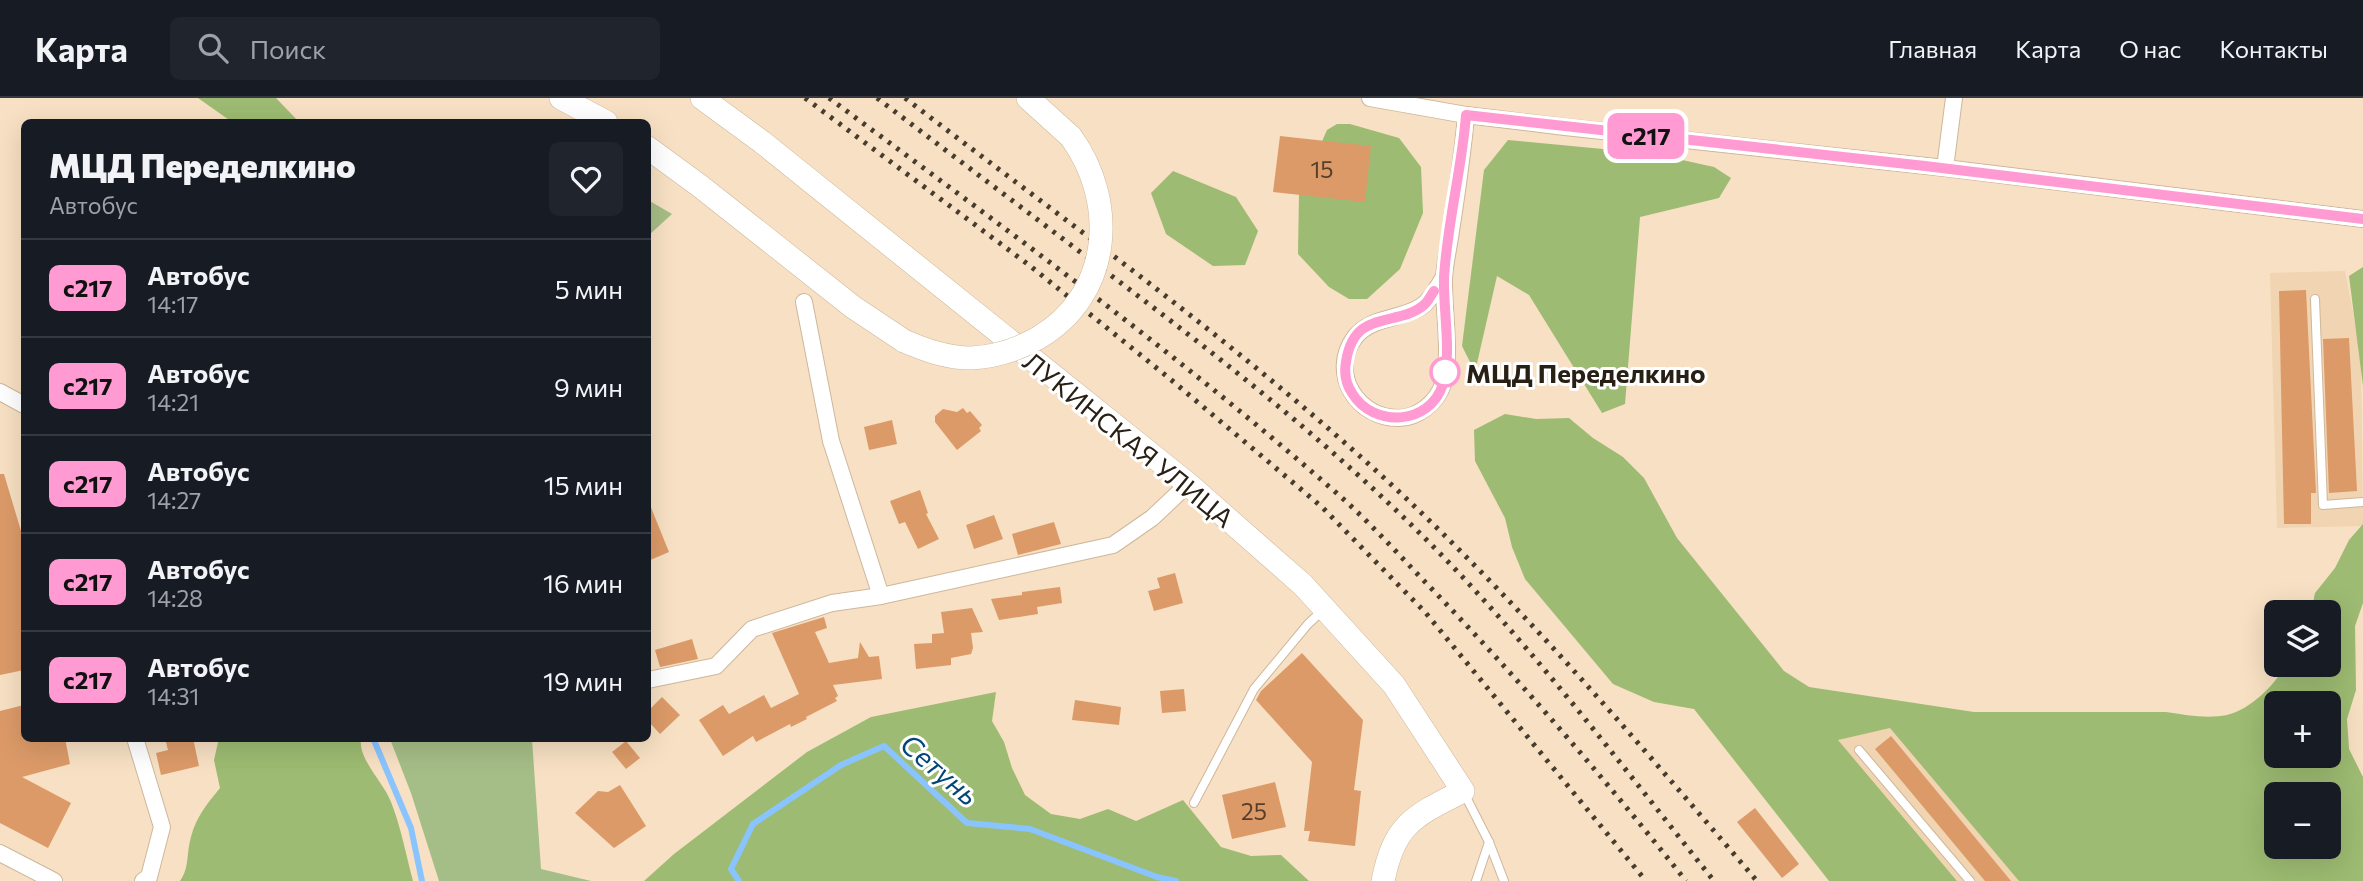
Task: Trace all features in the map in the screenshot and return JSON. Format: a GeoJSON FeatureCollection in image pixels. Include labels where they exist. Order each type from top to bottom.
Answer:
{"type":"FeatureCollection","features":[{"type":"Feature","properties":{"kind":"street"},"geometry":{"type":"LineString","coordinates":[[561,98],[600,119]]}},
{"type":"Feature","properties":{"kind":"street","name":"ЛУКИНСКАЯ УЛИЦА"},"geometry":{"type":"LineString","coordinates":[[702,98],[772,150],[1188,485],[1262,549],[1325,608],[1394,685],[1463,791]]}},
{"type":"Feature","properties":{"kind":"street"},"geometry":{"type":"LineString","coordinates":[[651,150],[870,320],[904,341],[925,350],[948,355],[971,358],[995,355],[1017,348],[1047,333],[1074,307],[1087,288],[1096,266],[1101,242],[1102,219],[1093,173],[1071,137],[1028,98]]}},
{"type":"Feature","properties":{"kind":"street"},"geometry":{"type":"LineString","coordinates":[[1370,98],[1466,115],[1945,168],[2363,219]]}},
{"type":"Feature","properties":{"kind":"street"},"geometry":{"type":"LineString","coordinates":[[1945,168],[1954,98]]}},
{"type":"Feature","properties":{"kind":"street"},"geometry":{"type":"LineString","coordinates":[[1444,277],[1424,305],[1369,325],[1356,336],[1347,352],[1345,369],[1348,386],[1357,401],[1370,412],[1387,418],[1404,418],[1421,412],[1434,400],[1443,385],[1446,368],[1444,277],[1466,115]]}},
{"type":"Feature","properties":{"kind":"street"},"geometry":{"type":"LineString","coordinates":[[804,302],[831,441],[881,596]]}},
{"type":"Feature","properties":{"kind":"street"},"geometry":{"type":"LineString","coordinates":[[0,392],[21,403]]}},
{"type":"Feature","properties":{"kind":"street"},"geometry":{"type":"LineString","coordinates":[[651,679],[716,666],[752,629],[832,603],[881,596],[1113,545],[1152,518],[1188,485]]}},
{"type":"Feature","properties":{"kind":"street"},"geometry":{"type":"LineString","coordinates":[[136,742],[162,827],[149,877],[142,881]]}},
{"type":"Feature","properties":{"kind":"street"},"geometry":{"type":"LineString","coordinates":[[1383,881],[1393,843],[1402,830],[1423,811],[1463,791]]}},
{"type":"Feature","properties":{"kind":"street"},"geometry":{"type":"LineString","coordinates":[[0,853],[54,881]]}},
{"type":"Feature","properties":{"kind":"lane"},"geometry":{"type":"LineString","coordinates":[[2315,299],[2323,505],[2363,502]]}},
{"type":"Feature","properties":{"kind":"lane"},"geometry":{"type":"LineString","coordinates":[[1194,803],[1254,689],[1308,624],[1325,608]]}},
{"type":"Feature","properties":{"kind":"lane"},"geometry":{"type":"LineString","coordinates":[[1859,750],[1970,881]]}},
{"type":"Feature","properties":{"kind":"lane","name":"ЛУКИНСКАЯ УЛИЦА"},"geometry":{"type":"LineString","coordinates":[[1463,791],[1489,842],[1504,881]]}},
{"type":"Feature","properties":{"kind":"lane"},"geometry":{"type":"LineString","coordinates":[[1476,881],[1489,842]]}},
{"type":"Feature","properties":{"kind":"shaded area"},"geometry":{"type":"Polygon","coordinates":[[[2345,271],[2361,355],[2363,526],[2277,528],[2270,273],[2345,271]]]}},
{"type":"Feature","properties":{"kind":"shaded area"},"geometry":{"type":"Polygon","coordinates":[[[1891,727],[2019,881],[1957,881],[1838,740],[1891,727]]]}},
{"type":"Feature","properties":{"kind":"green space"},"geometry":{"type":"Polygon","coordinates":[[[198,98],[276,98],[296,119],[228,119],[198,98]]]}},
{"type":"Feature","properties":{"kind":"green space"},"geometry":{"type":"Polygon","coordinates":[[[1337,124],[1350,124],[1399,138],[1421,167],[1423,213],[1400,269],[1367,299],[1349,299],[1329,287],[1298,254],[1299,194],[1327,130],[1337,124]]]}},
{"type":"Feature","properties":{"kind":"green space"},"geometry":{"type":"Polygon","coordinates":[[[1508,140],[1655,154],[1714,167],[1731,178],[1719,198],[1640,217],[1625,404],[1602,413],[1529,295],[1497,276],[1475,372],[1462,346],[1484,170],[1508,140]]]}},
{"type":"Feature","properties":{"kind":"green space"},"geometry":{"type":"Polygon","coordinates":[[[1173,171],[1236,197],[1258,231],[1245,265],[1213,266],[1166,234],[1151,193],[1173,171]]]}},
{"type":"Feature","properties":{"kind":"green space"},"geometry":{"type":"Polygon","coordinates":[[[651,202],[672,214],[651,233],[651,202]]]}},
{"type":"Feature","properties":{"kind":"green space"},"geometry":{"type":"Polygon","coordinates":[[[2363,267],[2363,386],[2349,276],[2363,267]]]}},
{"type":"Feature","properties":{"kind":"green space"},"geometry":{"type":"Polygon","coordinates":[[[1505,414],[1536,419],[1569,418],[1593,438],[1623,457],[1644,478],[1677,538],[1784,671],[1809,687],[1974,712],[2166,712],[2212,717],[2227,715],[2244,708],[2264,693],[2264,768],[2341,768],[2341,691],[2266,691],[2278,677],[2341,677],[2341,600],[2314,600],[2315,593],[2335,568],[2349,540],[2363,524],[2363,603],[2355,626],[2356,690],[2347,719],[2349,749],[2363,777],[2363,881],[2019,881],[1890,728],[1838,740],[1957,881],[1829,881],[1694,709],[1654,702],[1613,684],[1525,579],[1512,547],[1505,518],[1475,461],[1474,430],[1505,414]]]}},
{"type":"Feature","properties":{"kind":"green space"},"geometry":{"type":"Polygon","coordinates":[[[996,692],[992,721],[1004,742],[1012,768],[1025,795],[1051,814],[1080,819],[1108,809],[1136,821],[1183,800],[1221,847],[1251,856],[1281,855],[1309,881],[644,881],[674,854],[807,752],[871,717],[996,692]]]}},
{"type":"Feature","properties":{"kind":"green space"},"geometry":{"type":"Polygon","coordinates":[[[218,742],[361,742],[363,755],[388,795],[395,812],[413,881],[180,881],[185,871],[196,823],[220,788],[214,760],[218,742]]]}},
{"type":"Feature","properties":{"kind":"green space"},"geometry":{"type":"Polygon","coordinates":[[[391,742],[532,742],[541,869],[591,881],[439,881],[411,793],[391,742]]]}},
{"type":"Feature","properties":{"kind":"building"},"geometry":{"type":"Polygon","coordinates":[[[1280,136],[1371,146],[1365,202],[1273,192],[1280,136]]]}},
{"type":"Feature","properties":{"kind":"building"},"geometry":{"type":"Polygon","coordinates":[[[2306,290],[2316,493],[2311,493],[2311,524],[2284,524],[2279,291],[2306,290]]]}},
{"type":"Feature","properties":{"kind":"building"},"geometry":{"type":"Polygon","coordinates":[[[2349,338],[2357,491],[2329,493],[2323,339],[2349,338]]]}},
{"type":"Feature","properties":{"kind":"building"},"geometry":{"type":"Polygon","coordinates":[[[963,408],[967,413],[970,411],[982,425],[979,428],[981,431],[957,450],[935,422],[935,416],[943,409],[957,412],[963,408]]]}},
{"type":"Feature","properties":{"kind":"building"},"geometry":{"type":"Polygon","coordinates":[[[892,420],[897,444],[869,450],[864,427],[892,420]]]}},
{"type":"Feature","properties":{"kind":"building"},"geometry":{"type":"Polygon","coordinates":[[[0,474],[4,474],[21,531],[21,671],[0,675],[0,474]]]}},
{"type":"Feature","properties":{"kind":"building"},"geometry":{"type":"Polygon","coordinates":[[[920,490],[928,513],[926,514],[939,539],[918,549],[905,522],[899,524],[890,501],[920,490]]]}},
{"type":"Feature","properties":{"kind":"building"},"geometry":{"type":"Polygon","coordinates":[[[651,507],[669,552],[651,560],[651,507]]]}},
{"type":"Feature","properties":{"kind":"building"},"geometry":{"type":"Polygon","coordinates":[[[994,515],[1003,539],[974,549],[966,525],[994,515]]]}},
{"type":"Feature","properties":{"kind":"building"},"geometry":{"type":"Polygon","coordinates":[[[1054,522],[1061,544],[1018,555],[1012,534],[1054,522]]]}},
{"type":"Feature","properties":{"kind":"building"},"geometry":{"type":"Polygon","coordinates":[[[1175,573],[1183,603],[1154,611],[1148,591],[1160,588],[1157,578],[1175,573]]]}},
{"type":"Feature","properties":{"kind":"building"},"geometry":{"type":"Polygon","coordinates":[[[1060,587],[1062,603],[1037,607],[1038,614],[999,620],[991,599],[1022,595],[1022,592],[1060,587]]]}},
{"type":"Feature","properties":{"kind":"building"},"geometry":{"type":"Polygon","coordinates":[[[972,608],[983,632],[971,633],[971,654],[951,658],[951,665],[916,669],[914,644],[932,643],[932,634],[944,633],[941,612],[972,608]]]}},
{"type":"Feature","properties":{"kind":"building"},"geometry":{"type":"Polygon","coordinates":[[[824,617],[827,628],[815,632],[829,663],[858,658],[860,642],[869,657],[879,656],[882,679],[833,685],[838,696],[835,698],[837,701],[806,717],[807,719],[791,727],[790,724],[756,742],[753,736],[723,756],[699,720],[723,705],[729,714],[764,695],[771,708],[799,694],[772,633],[824,617]]]}},
{"type":"Feature","properties":{"kind":"building"},"geometry":{"type":"Polygon","coordinates":[[[692,639],[698,659],[660,667],[655,650],[692,639]]]}},
{"type":"Feature","properties":{"kind":"building"},"geometry":{"type":"Polygon","coordinates":[[[1302,653],[1363,720],[1354,790],[1361,791],[1355,846],[1308,841],[1310,831],[1304,831],[1312,762],[1256,700],[1261,691],[1302,653]]]}},
{"type":"Feature","properties":{"kind":"building"},"geometry":{"type":"Polygon","coordinates":[[[1184,689],[1186,711],[1162,713],[1160,691],[1184,689]]]}},
{"type":"Feature","properties":{"kind":"building"},"geometry":{"type":"Polygon","coordinates":[[[662,697],[680,715],[660,734],[651,724],[651,708],[662,697]]]}},
{"type":"Feature","properties":{"kind":"building"},"geometry":{"type":"Polygon","coordinates":[[[1075,700],[1121,707],[1119,725],[1072,720],[1075,700]]]}},
{"type":"Feature","properties":{"kind":"building"},"geometry":{"type":"Polygon","coordinates":[[[21,706],[21,742],[66,742],[70,764],[22,777],[71,803],[48,848],[0,823],[0,711],[21,706]]]}},
{"type":"Feature","properties":{"kind":"building"},"geometry":{"type":"Polygon","coordinates":[[[1891,736],[2011,881],[1985,881],[1875,749],[1891,736]]]}},
{"type":"Feature","properties":{"kind":"building"},"geometry":{"type":"Polygon","coordinates":[[[166,742],[194,742],[199,766],[161,775],[156,753],[168,750],[166,742]]]}},
{"type":"Feature","properties":{"kind":"building"},"geometry":{"type":"Polygon","coordinates":[[[627,742],[640,758],[626,769],[612,752],[627,742]]]}},
{"type":"Feature","properties":{"kind":"building"},"geometry":{"type":"Polygon","coordinates":[[[1275,782],[1286,827],[1232,839],[1222,795],[1275,782]]]}},
{"type":"Feature","properties":{"kind":"building"},"geometry":{"type":"Polygon","coordinates":[[[620,785],[646,826],[614,848],[575,813],[598,791],[608,792],[620,785]]]}},
{"type":"Feature","properties":{"kind":"building"},"geometry":{"type":"Polygon","coordinates":[[[1755,808],[1799,864],[1782,878],[1737,822],[1755,808]]]}},
{"type":"Feature","properties":{"kind":"waterway","name":"Сетунь"},"geometry":{"type":"LineString","coordinates":[[375,742],[411,828],[422,881]]}},
{"type":"Feature","properties":{"kind":"waterway","name":"Сетунь"},"geometry":{"type":"LineString","coordinates":[[739,881],[731,869],[753,824],[841,765],[884,746],[967,823],[1030,829],[1157,877],[1176,881]]}},
{"type":"Feature","properties":{"kind":"railway"},"geometry":{"type":"LineString","coordinates":[[805,98],[1029,265],[1322,507],[1425,612],[1646,881]]}},
{"type":"Feature","properties":{"kind":"railway"},"geometry":{"type":"LineString","coordinates":[[829,98],[1148,338],[1346,501],[1528,693],[1593,767],[1686,881]]}},
{"type":"Feature","properties":{"kind":"railway"},"geometry":{"type":"LineString","coordinates":[[877,98],[1205,348],[1292,418],[1376,491],[1455,569],[1523,644],[1714,881]]}},
{"type":"Feature","properties":{"kind":"railway"},"geometry":{"type":"LineString","coordinates":[[905,98],[1245,359],[1409,501],[1563,659],[1757,881]]}},
{"type":"Feature","properties":{"kind":"bus line","name":"с217"},"geometry":{"type":"LineString","coordinates":[[1434,291],[1424,305],[1369,325],[1356,336],[1347,352],[1345,369],[1348,386],[1357,401],[1370,412],[1387,418],[1404,418],[1421,412],[1434,400],[1443,385],[1446,368],[1444,277],[1465,138],[1466,115],[1925,166],[2363,219]]}},
{"type":"Feature","properties":{"kind":"place","name":"МЦД Переделкино"},"geometry":{"type":"Point","coordinates":[1445,372]}}]}
